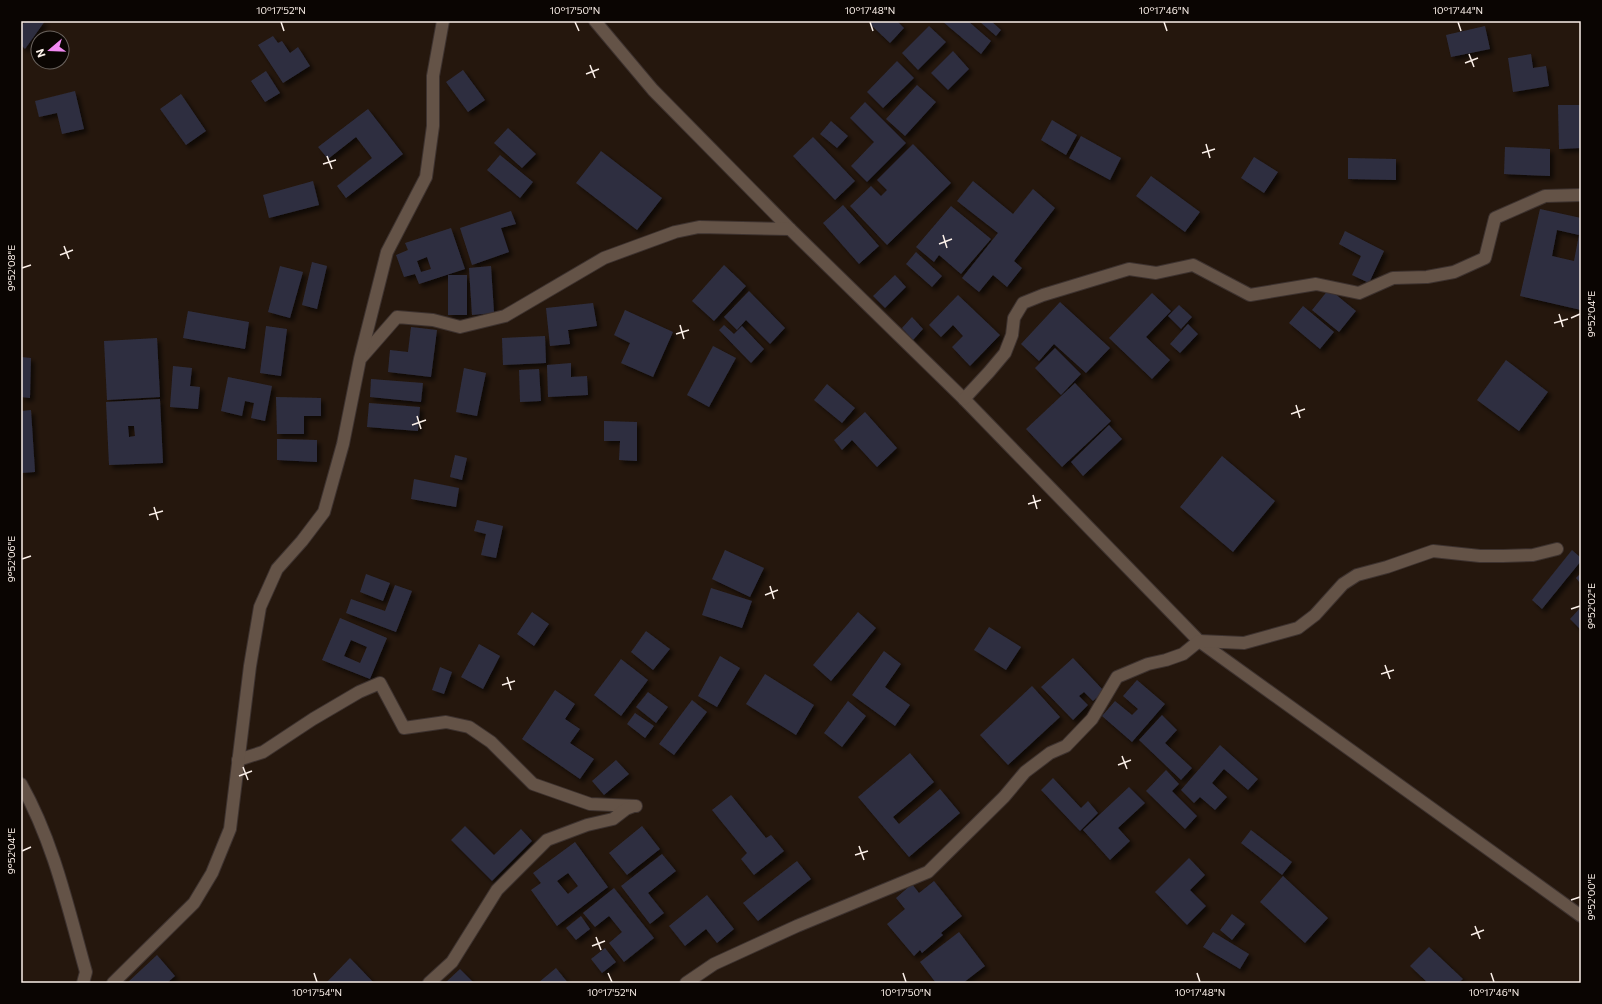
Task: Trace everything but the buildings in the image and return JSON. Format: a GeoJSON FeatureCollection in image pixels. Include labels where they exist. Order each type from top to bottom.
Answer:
{"type":"FeatureCollection","features":[{"type":"Feature","properties":{"kind":"street"},"geometry":{"type":"LineString","coordinates":[[113,983],[194,903],[212,873],[230,829],[250,666],[260,607],[277,569],[302,541],[324,512],[343,444],[360,359],[386,252],[426,177],[433,126],[433,76],[443,21]]}},
{"type":"Feature","properties":{"kind":"street"},"geometry":{"type":"LineString","coordinates":[[595,21],[653,90],[790,229],[964,399],[1199,641],[1581,916]]}},
{"type":"Feature","properties":{"kind":"street"},"geometry":{"type":"LineString","coordinates":[[964,399],[990,372],[1005,353],[1012,335],[1014,318],[1023,303],[1043,295],[1129,268],[1156,273],[1193,265],[1250,295],[1316,284],[1359,293],[1393,278],[1427,276],[1454,272],[1485,258],[1495,218],[1545,196],[1581,195]]}},
{"type":"Feature","properties":{"kind":"street"},"geometry":{"type":"LineString","coordinates":[[360,359],[397,317],[433,320],[460,327],[504,316],[604,258],[675,232],[699,227],[790,229]]}},
{"type":"Feature","properties":{"kind":"street"},"geometry":{"type":"LineString","coordinates":[[686,983],[720,961],[797,926],[928,872],[1004,797],[1025,772],[1050,753],[1066,746],[1092,719],[1117,677],[1148,664],[1183,654],[1199,641],[1244,643],[1298,628],[1315,615],[1343,584],[1357,575],[1433,552],[1480,556],[1503,556],[1533,555],[1557,549]]}},
{"type":"Feature","properties":{"kind":"street"},"geometry":{"type":"LineString","coordinates":[[238,760],[263,752],[313,718],[359,692],[380,683],[404,728],[446,722],[469,727],[491,742],[533,784],[590,804],[636,806],[626,809],[613,819],[586,825],[547,840],[497,890],[452,962],[429,983]]}},
{"type":"Feature","properties":{"kind":"street"},"geometry":{"type":"LineString","coordinates":[[21,784],[33,805],[50,846],[86,972],[83,983]]}}]}
